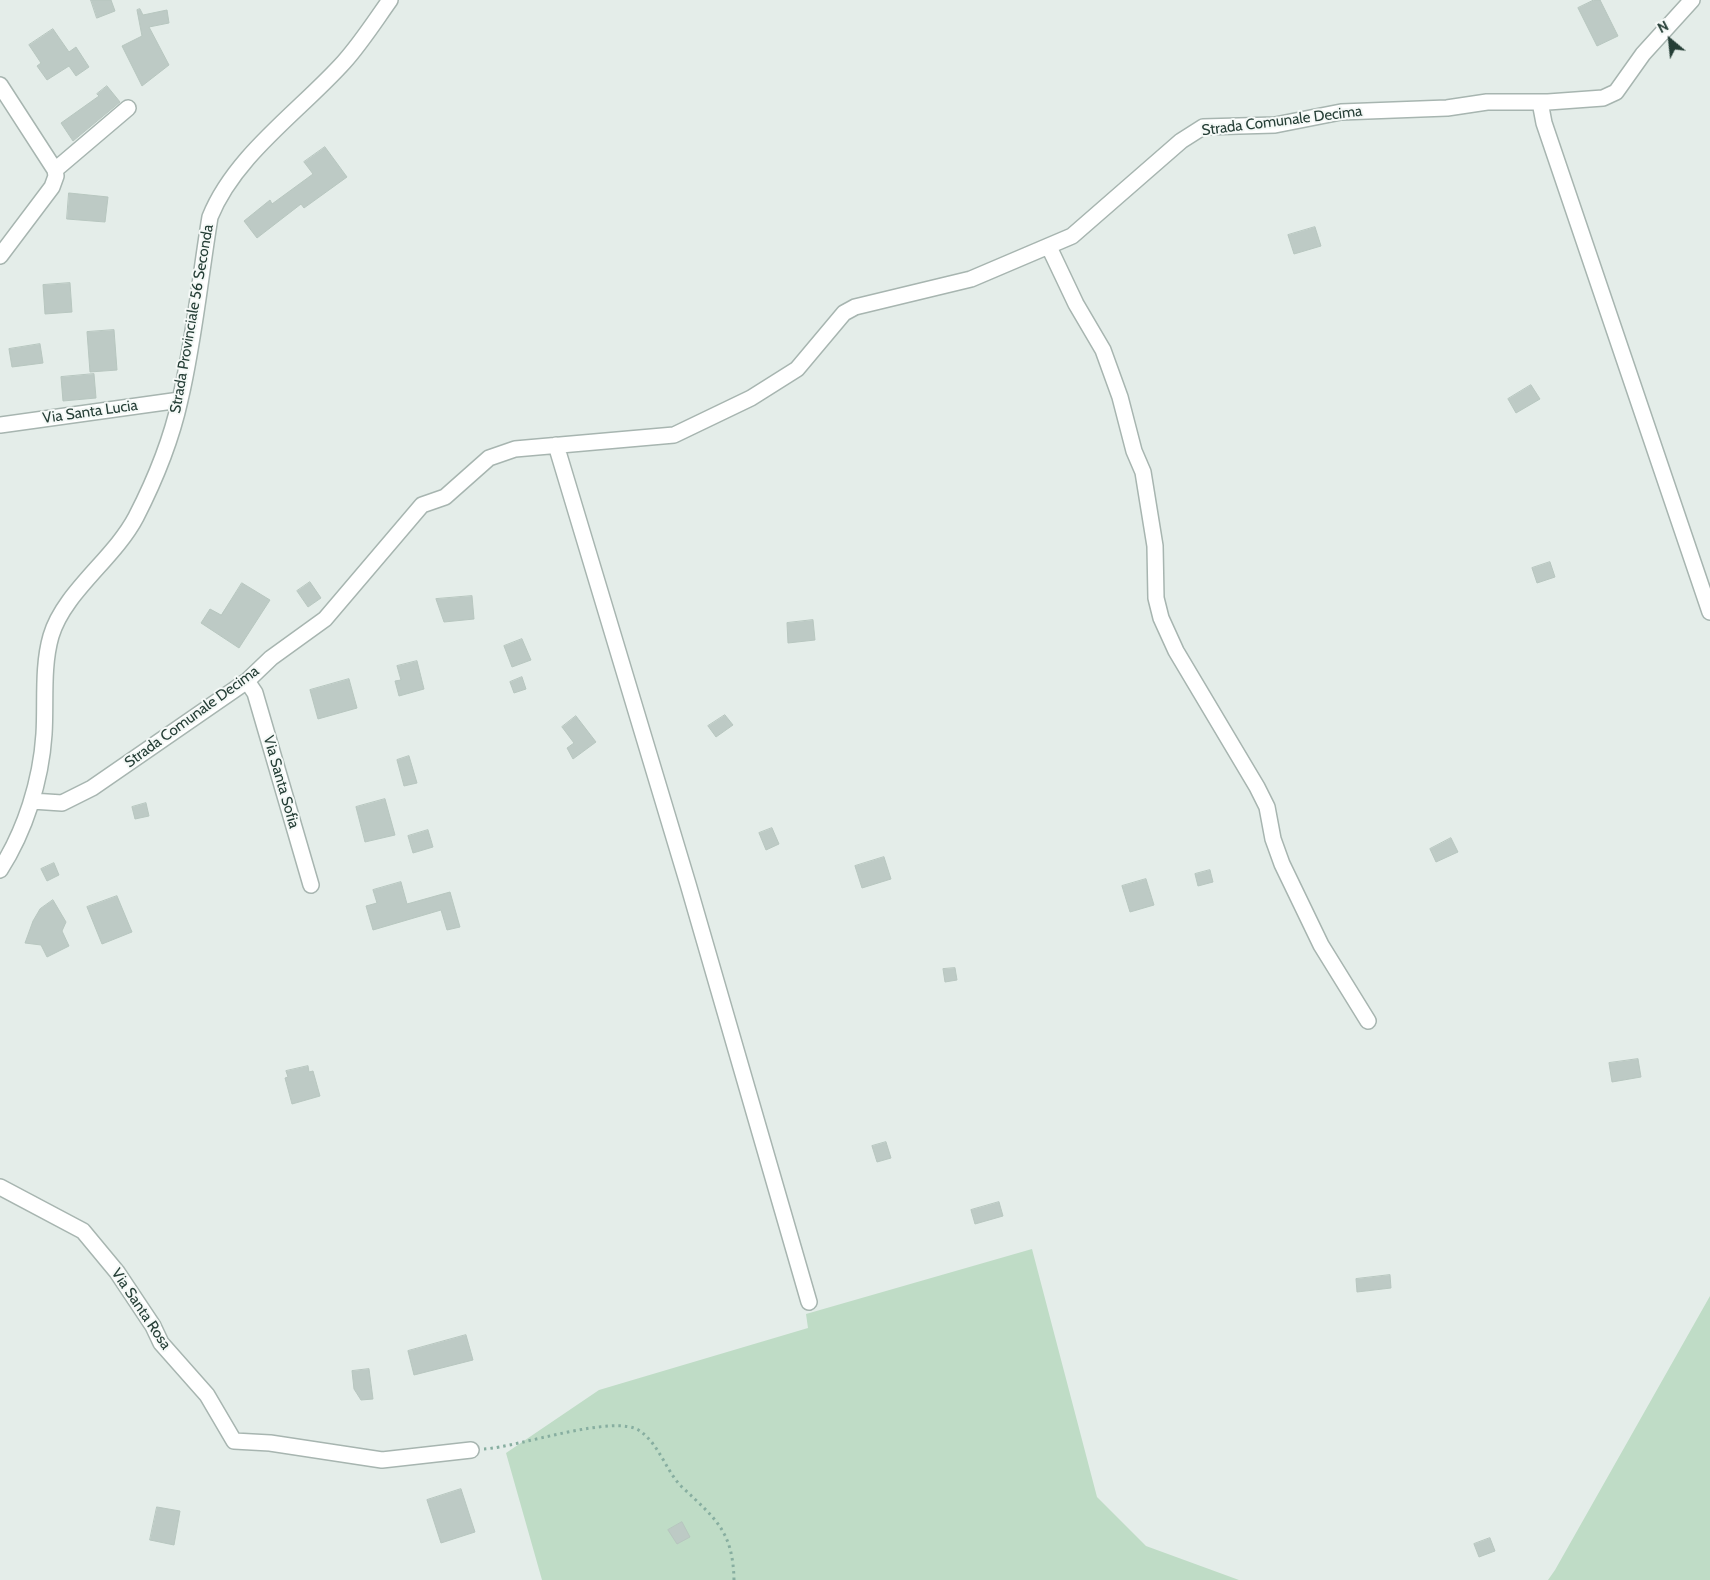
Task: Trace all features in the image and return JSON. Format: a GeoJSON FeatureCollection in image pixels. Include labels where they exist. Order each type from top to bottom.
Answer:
{"type":"FeatureCollection","features":[{"type":"Feature","properties":{"kind":"street","name":"Strada Provinciale 56 Seconda"},"geometry":{"type":"LineString","coordinates":[[0,870],[32,802],[44,737],[47,660],[51,637],[58,619],[75,595],[116,548],[134,519],[164,453],[180,400],[210,217],[218,196],[244,163],[345,61],[390,0]]}},
{"type":"Feature","properties":{"kind":"street","name":"Strada Comunale Decima"},"geometry":{"type":"LineString","coordinates":[[32,802],[62,803],[92,788],[247,681],[271,658],[325,618],[422,505],[445,496],[489,458],[515,449],[674,435],[751,398],[797,369],[844,313],[855,306],[971,279],[1072,236],[1181,141],[1203,127],[1275,124],[1341,112],[1447,108],[1487,102],[1540,102],[1603,98],[1616,92],[1643,54],[1692,0]]}},
{"type":"Feature","properties":{"kind":"street"},"geometry":{"type":"LineString","coordinates":[[0,85],[55,170],[56,176],[52,187],[0,256]]}},
{"type":"Feature","properties":{"kind":"street"},"geometry":{"type":"LineString","coordinates":[[1540,102],[1544,123],[1710,612]]}},
{"type":"Feature","properties":{"kind":"street"},"geometry":{"type":"LineString","coordinates":[[55,170],[128,108]]}},
{"type":"Feature","properties":{"kind":"street"},"geometry":{"type":"LineString","coordinates":[[1049,247],[1088,327],[1103,350],[1120,397],[1134,452],[1143,472],[1155,546],[1156,598],[1161,618],[1176,651],[1257,787],[1267,807],[1273,839],[1282,864],[1322,945],[1350,996],[1362,1009],[1368,1022]]}},
{"type":"Feature","properties":{"kind":"street","name":"Via Santa Lucia"},"geometry":{"type":"LineString","coordinates":[[0,425],[180,400]]}},
{"type":"Feature","properties":{"kind":"street"},"geometry":{"type":"LineString","coordinates":[[556,445],[652,772],[688,884],[809,1302]]}},
{"type":"Feature","properties":{"kind":"street","name":"Via Santa Sofia"},"geometry":{"type":"LineString","coordinates":[[247,681],[255,693],[311,885]]}},
{"type":"Feature","properties":{"kind":"street","name":"Via Santa Rosa"},"geometry":{"type":"LineString","coordinates":[[0,1187],[83,1231],[117,1272],[153,1326],[161,1342],[207,1395],[234,1441],[270,1443],[382,1460],[471,1450]]}},
{"type":"Feature","properties":{"kind":"path"},"geometry":{"type":"LineString","coordinates":[[471,1450],[492,1449],[606,1425],[628,1426],[640,1431],[654,1445],[675,1481],[724,1530],[734,1556],[734,1580]]}},
{"type":"Feature","properties":{"kind":"green space"},"geometry":{"type":"Polygon","coordinates":[[[1032,1249],[1097,1497],[1146,1546],[1239,1580],[542,1580],[506,1453],[599,1390],[808,1328],[806,1314],[1032,1249]]]}},
{"type":"Feature","properties":{"kind":"green space"},"geometry":{"type":"Polygon","coordinates":[[[1710,1296],[1710,1580],[1548,1580],[1555,1570],[1710,1296]]]}},
{"type":"Feature","properties":{"kind":"building"},"geometry":{"type":"Polygon","coordinates":[[[91,0],[111,0],[115,11],[97,18],[91,0]]]}},
{"type":"Feature","properties":{"kind":"building"},"geometry":{"type":"Polygon","coordinates":[[[1594,0],[1600,0],[1618,36],[1597,46],[1578,8],[1594,0]]]}},
{"type":"Feature","properties":{"kind":"building"},"geometry":{"type":"Polygon","coordinates":[[[140,9],[143,15],[167,10],[169,23],[149,27],[169,65],[142,86],[122,46],[142,36],[137,10],[140,9]]]}},
{"type":"Feature","properties":{"kind":"building"},"geometry":{"type":"Polygon","coordinates":[[[53,29],[69,52],[76,47],[89,67],[76,76],[69,66],[47,80],[37,66],[41,63],[29,45],[53,29]]]}},
{"type":"Feature","properties":{"kind":"building"},"geometry":{"type":"Polygon","coordinates":[[[107,86],[120,102],[73,141],[61,123],[99,96],[97,94],[107,86]]]}},
{"type":"Feature","properties":{"kind":"building"},"geometry":{"type":"Polygon","coordinates":[[[325,147],[347,177],[304,208],[301,204],[257,238],[244,221],[270,200],[272,204],[313,174],[304,162],[325,147]]]}},
{"type":"Feature","properties":{"kind":"building"},"geometry":{"type":"Polygon","coordinates":[[[69,193],[108,197],[105,222],[67,219],[69,193]]]}},
{"type":"Feature","properties":{"kind":"building"},"geometry":{"type":"Polygon","coordinates":[[[1315,227],[1321,246],[1294,254],[1288,235],[1315,227]]]}},
{"type":"Feature","properties":{"kind":"building"},"geometry":{"type":"Polygon","coordinates":[[[70,283],[72,312],[45,314],[43,285],[70,283]]]}},
{"type":"Feature","properties":{"kind":"building"},"geometry":{"type":"Polygon","coordinates":[[[114,330],[117,370],[90,372],[87,332],[114,330]]]}},
{"type":"Feature","properties":{"kind":"building"},"geometry":{"type":"Polygon","coordinates":[[[40,344],[43,363],[12,367],[9,349],[40,344]]]}},
{"type":"Feature","properties":{"kind":"building"},"geometry":{"type":"Polygon","coordinates":[[[94,374],[96,398],[63,401],[61,377],[94,374]]]}},
{"type":"Feature","properties":{"kind":"building"},"geometry":{"type":"Polygon","coordinates":[[[1531,385],[1540,399],[1516,413],[1508,399],[1531,385]]]}},
{"type":"Feature","properties":{"kind":"building"},"geometry":{"type":"Polygon","coordinates":[[[1550,562],[1555,577],[1537,583],[1532,568],[1550,562]]]}},
{"type":"Feature","properties":{"kind":"building"},"geometry":{"type":"Polygon","coordinates":[[[310,582],[321,598],[308,607],[297,591],[310,582]]]}},
{"type":"Feature","properties":{"kind":"building"},"geometry":{"type":"Polygon","coordinates":[[[242,583],[270,600],[239,648],[201,623],[210,609],[221,615],[242,583]]]}},
{"type":"Feature","properties":{"kind":"building"},"geometry":{"type":"Polygon","coordinates":[[[472,596],[474,619],[444,622],[436,599],[472,596]]]}},
{"type":"Feature","properties":{"kind":"building"},"geometry":{"type":"Polygon","coordinates":[[[813,620],[815,640],[788,643],[787,623],[813,620]]]}},
{"type":"Feature","properties":{"kind":"building"},"geometry":{"type":"Polygon","coordinates":[[[522,639],[531,660],[512,667],[504,646],[522,639]]]}},
{"type":"Feature","properties":{"kind":"building"},"geometry":{"type":"Polygon","coordinates":[[[417,661],[424,689],[399,696],[395,681],[401,680],[397,666],[417,661]]]}},
{"type":"Feature","properties":{"kind":"building"},"geometry":{"type":"Polygon","coordinates":[[[522,677],[526,689],[514,693],[510,682],[522,677]]]}},
{"type":"Feature","properties":{"kind":"building"},"geometry":{"type":"Polygon","coordinates":[[[349,679],[357,708],[318,719],[310,690],[349,679]]]}},
{"type":"Feature","properties":{"kind":"building"},"geometry":{"type":"Polygon","coordinates":[[[725,715],[733,725],[716,737],[708,726],[725,715]]]}},
{"type":"Feature","properties":{"kind":"building"},"geometry":{"type":"Polygon","coordinates":[[[576,716],[596,742],[573,759],[567,748],[574,743],[562,727],[576,716]]]}},
{"type":"Feature","properties":{"kind":"building"},"geometry":{"type":"Polygon","coordinates":[[[409,756],[417,783],[404,786],[397,760],[409,756]]]}},
{"type":"Feature","properties":{"kind":"building"},"geometry":{"type":"Polygon","coordinates":[[[385,799],[395,835],[365,842],[356,807],[385,799]]]}},
{"type":"Feature","properties":{"kind":"building"},"geometry":{"type":"Polygon","coordinates":[[[146,803],[149,816],[135,819],[132,807],[146,803]]]}},
{"type":"Feature","properties":{"kind":"building"},"geometry":{"type":"Polygon","coordinates":[[[772,828],[779,844],[766,850],[759,833],[772,828]]]}},
{"type":"Feature","properties":{"kind":"building"},"geometry":{"type":"Polygon","coordinates":[[[428,830],[433,847],[413,853],[408,836],[428,830]]]}},
{"type":"Feature","properties":{"kind":"building"},"geometry":{"type":"Polygon","coordinates":[[[1451,838],[1458,852],[1436,862],[1430,849],[1451,838]]]}},
{"type":"Feature","properties":{"kind":"building"},"geometry":{"type":"Polygon","coordinates":[[[884,857],[891,879],[862,888],[855,866],[884,857]]]}},
{"type":"Feature","properties":{"kind":"building"},"geometry":{"type":"Polygon","coordinates":[[[54,863],[59,875],[47,881],[41,869],[54,863]]]}},
{"type":"Feature","properties":{"kind":"building"},"geometry":{"type":"Polygon","coordinates":[[[1210,870],[1213,882],[1198,886],[1195,874],[1210,870]]]}},
{"type":"Feature","properties":{"kind":"building"},"geometry":{"type":"Polygon","coordinates":[[[1146,879],[1154,905],[1130,912],[1122,886],[1146,879]]]}},
{"type":"Feature","properties":{"kind":"building"},"geometry":{"type":"Polygon","coordinates":[[[401,882],[407,904],[450,892],[460,927],[447,930],[441,910],[373,930],[366,906],[377,903],[373,890],[401,882]]]}},
{"type":"Feature","properties":{"kind":"building"},"geometry":{"type":"Polygon","coordinates":[[[117,896],[132,932],[102,944],[87,907],[117,896]]]}},
{"type":"Feature","properties":{"kind":"building"},"geometry":{"type":"Polygon","coordinates":[[[53,900],[66,922],[62,931],[69,946],[47,957],[41,945],[25,943],[33,921],[40,909],[53,900]]]}},
{"type":"Feature","properties":{"kind":"building"},"geometry":{"type":"Polygon","coordinates":[[[955,968],[957,980],[945,982],[943,969],[955,968]]]}},
{"type":"Feature","properties":{"kind":"building"},"geometry":{"type":"Polygon","coordinates":[[[1638,1059],[1641,1077],[1612,1082],[1609,1063],[1638,1059]]]}},
{"type":"Feature","properties":{"kind":"building"},"geometry":{"type":"Polygon","coordinates":[[[308,1066],[309,1072],[313,1071],[320,1096],[292,1104],[285,1078],[288,1077],[286,1071],[308,1066]]]}},
{"type":"Feature","properties":{"kind":"building"},"geometry":{"type":"Polygon","coordinates":[[[886,1142],[891,1158],[877,1162],[872,1146],[886,1142]]]}},
{"type":"Feature","properties":{"kind":"building"},"geometry":{"type":"Polygon","coordinates":[[[999,1202],[1003,1216],[975,1224],[971,1210],[999,1202]]]}},
{"type":"Feature","properties":{"kind":"building"},"geometry":{"type":"Polygon","coordinates":[[[1390,1275],[1391,1288],[1357,1292],[1356,1279],[1390,1275]]]}},
{"type":"Feature","properties":{"kind":"building"},"geometry":{"type":"Polygon","coordinates":[[[466,1335],[473,1360],[414,1375],[408,1351],[466,1335]]]}},
{"type":"Feature","properties":{"kind":"building"},"geometry":{"type":"Polygon","coordinates":[[[369,1369],[373,1399],[361,1400],[354,1389],[352,1371],[369,1369]]]}},
{"type":"Feature","properties":{"kind":"building"},"geometry":{"type":"Polygon","coordinates":[[[461,1489],[475,1532],[441,1543],[427,1500],[461,1489]]]}},
{"type":"Feature","properties":{"kind":"building"},"geometry":{"type":"Polygon","coordinates":[[[157,1507],[180,1511],[174,1545],[150,1540],[157,1507]]]}},
{"type":"Feature","properties":{"kind":"building"},"geometry":{"type":"Polygon","coordinates":[[[682,1522],[690,1537],[677,1544],[668,1530],[682,1522]]]}},
{"type":"Feature","properties":{"kind":"building"},"geometry":{"type":"Polygon","coordinates":[[[1490,1538],[1495,1551],[1479,1557],[1474,1544],[1490,1538]]]}}]}
